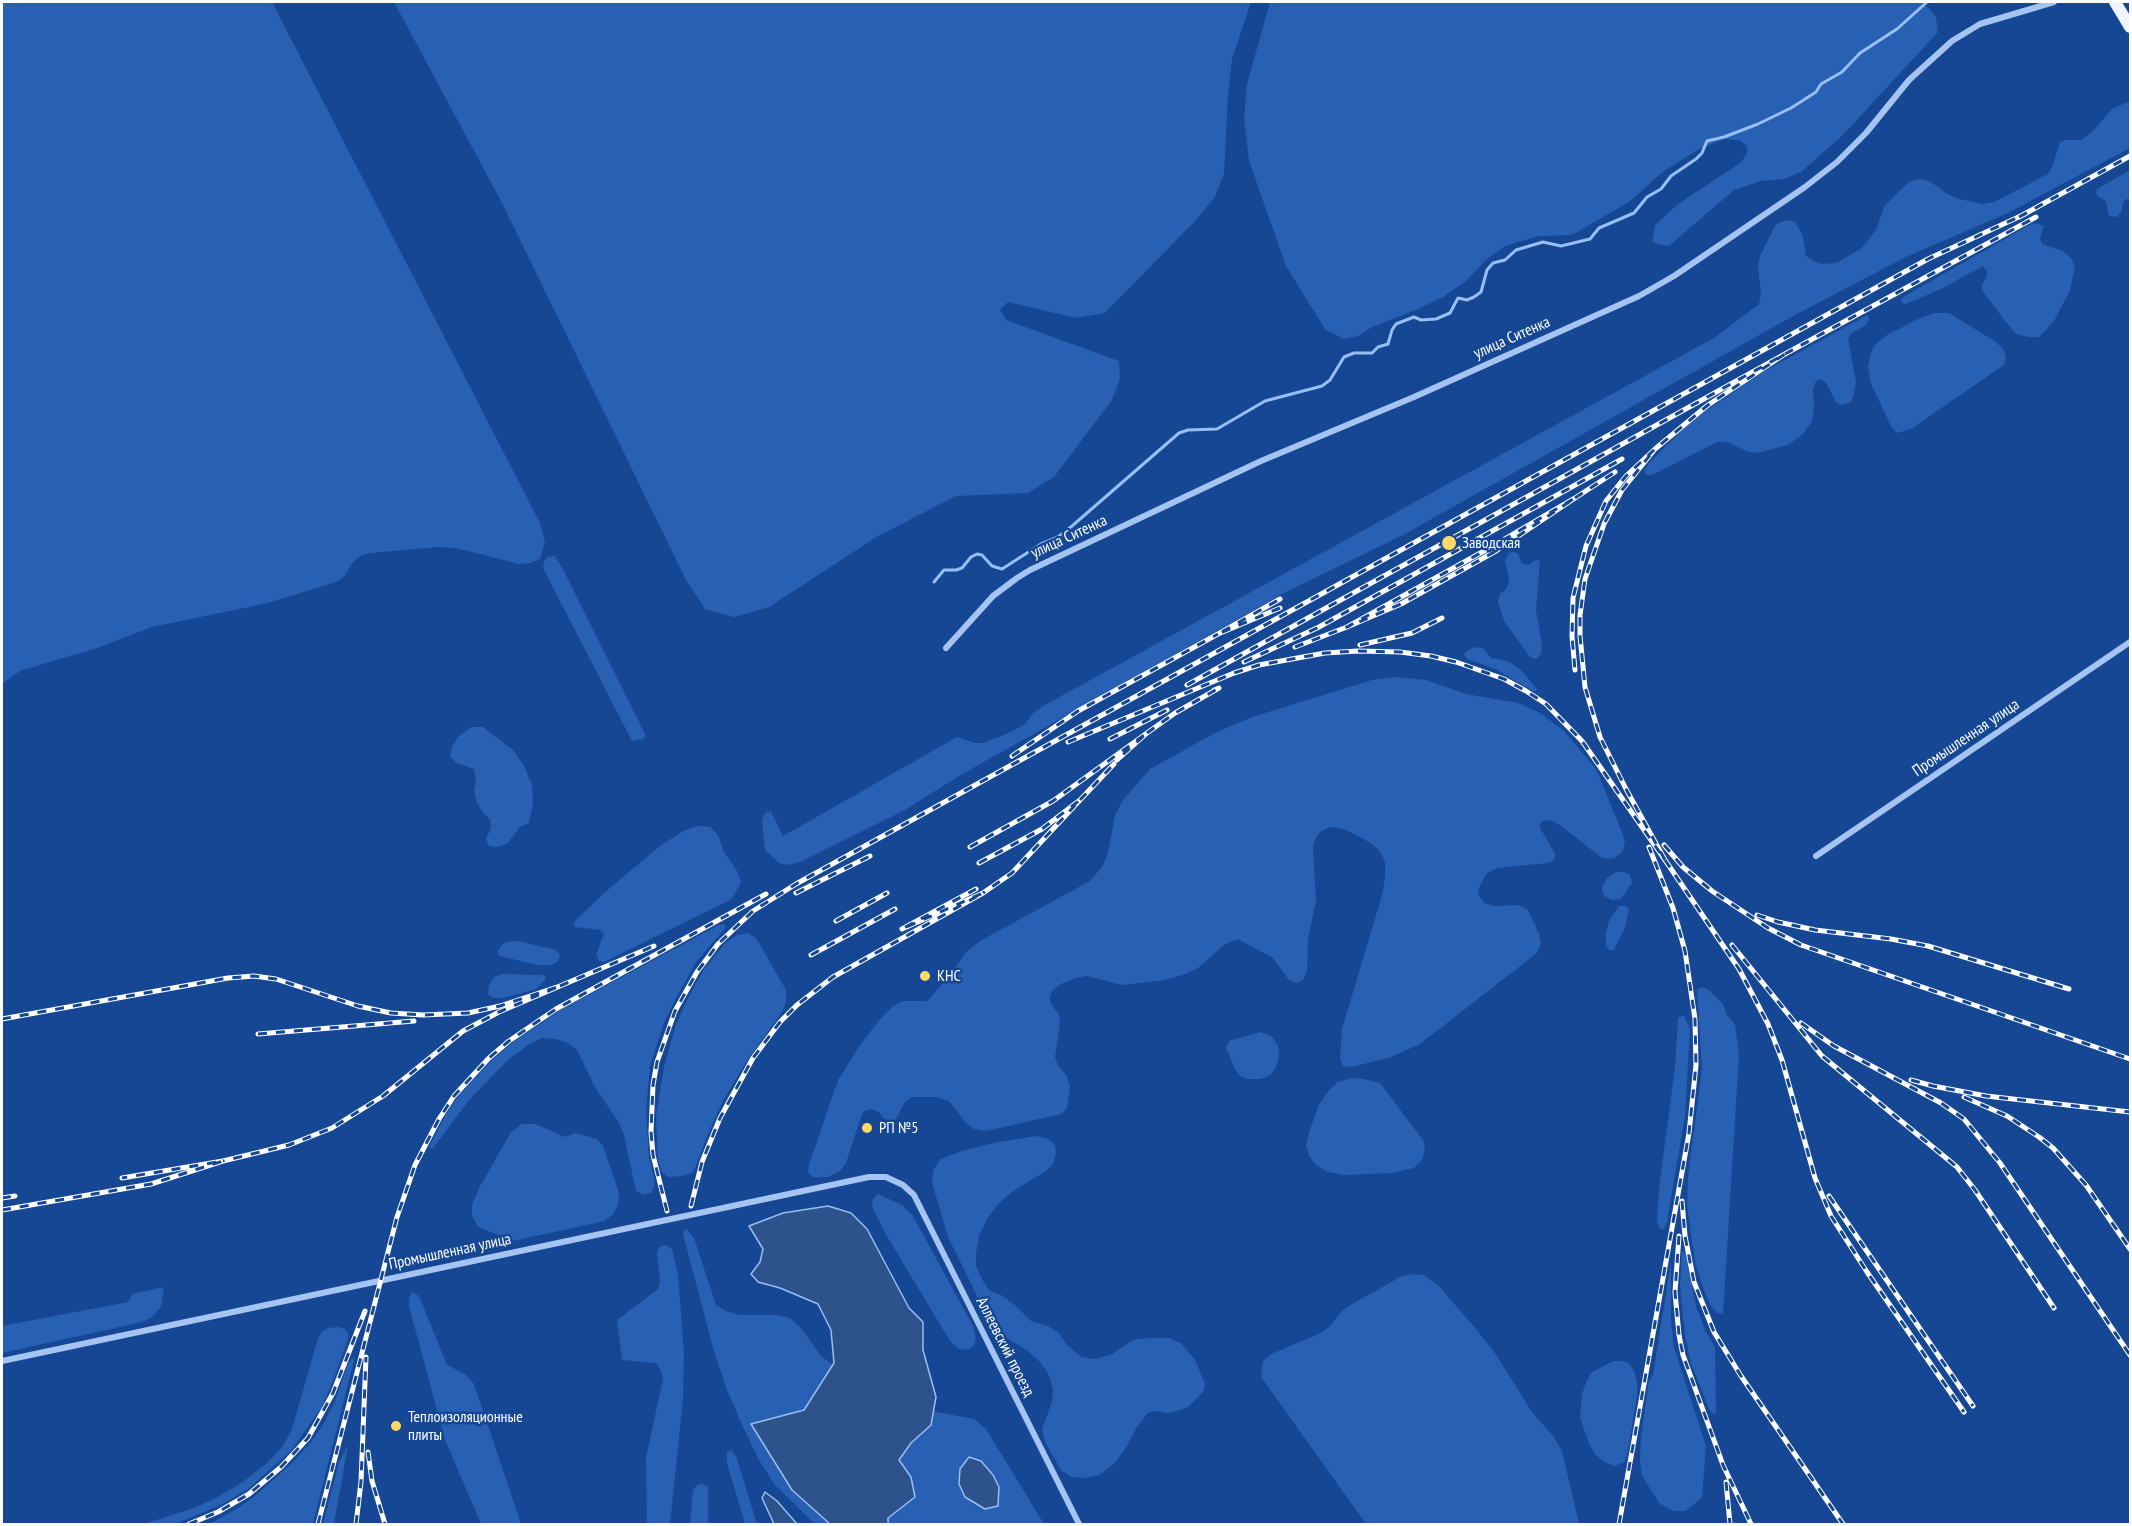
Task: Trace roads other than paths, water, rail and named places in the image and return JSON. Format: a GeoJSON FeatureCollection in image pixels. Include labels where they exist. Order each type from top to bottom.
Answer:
{"type":"FeatureCollection","features":[{"type":"Feature","properties":{"kind":"main road"},"geometry":{"type":"LineString","coordinates":[[2115,2],[2130,27]]}},
{"type":"Feature","properties":{"kind":"street","name":"улица Ситенка"},"geometry":{"type":"LineString","coordinates":[[946,648],[993,596],[1030,570],[1261,461],[1414,397],[1657,286],[1712,252],[1837,162],[1866,133],[1909,80],[1952,41],[1980,24],[2054,2]]}},
{"type":"Feature","properties":{"kind":"street","name":"Промышленная улица"},"geometry":{"type":"LineString","coordinates":[[1816,855],[2130,642]]}},
{"type":"Feature","properties":{"kind":"street","name":"Промышленная улица"},"geometry":{"type":"LineString","coordinates":[[2,1360],[869,1176],[886,1177],[903,1185]]}},
{"type":"Feature","properties":{"kind":"street","name":"Аллеевский проезд"},"geometry":{"type":"LineString","coordinates":[[903,1185],[914,1195],[1079,1524]]}},
{"type":"Feature","properties":{"kind":"waterway"},"geometry":{"type":"LineString","coordinates":[[934,582],[944,570],[962,568],[971,557],[977,554],[982,555],[992,566],[1002,569],[1041,544],[1058,537],[1179,433],[1188,430],[1217,429],[1265,401],[1322,386],[1330,380],[1344,357],[1354,353],[1372,353],[1378,347],[1388,344],[1396,324],[1414,317],[1421,320],[1436,319],[1450,313],[1458,298],[1467,300],[1474,297],[1481,292],[1487,270],[1493,263],[1505,260],[1516,250],[1543,242],[1561,246],[1590,239],[1599,228],[1634,213],[1647,197],[1661,189],[1671,176],[1696,159],[1702,153],[1707,141],[1758,124],[1791,108],[1816,92],[1821,84],[1842,72],[1860,53],[1897,29],[1927,2]]}},
{"type":"Feature","properties":{"kind":"railway"},"geometry":{"type":"LineString","coordinates":[[2019,217],[2130,156]]}},
{"type":"Feature","properties":{"kind":"railway"},"geometry":{"type":"LineString","coordinates":[[667,1211],[653,1155],[651,1132],[653,1085],[657,1062],[675,1011],[697,972],[718,944],[753,911],[796,884],[1928,259],[2025,214]]}},
{"type":"Feature","properties":{"kind":"railway"},"geometry":{"type":"LineString","coordinates":[[1785,354],[2036,217]]}},
{"type":"Feature","properties":{"kind":"railway"},"geometry":{"type":"LineString","coordinates":[[1187,685],[1785,354],[1708,405],[1655,449]]}},
{"type":"Feature","properties":{"kind":"railway"},"geometry":{"type":"LineString","coordinates":[[1068,742],[1234,673],[1259,665],[1325,653],[1358,651],[1400,652],[1431,656],[1504,679],[1546,704],[1582,741],[1665,860],[1600,737],[1585,687],[1580,636],[1580,615],[1585,579],[1604,524],[1622,490],[1655,449],[1626,476],[1606,501],[1586,546],[1573,598],[1572,636],[1575,670]]}},
{"type":"Feature","properties":{"kind":"railway"},"geometry":{"type":"LineString","coordinates":[[1244,662],[1319,627],[1622,459]]}},
{"type":"Feature","properties":{"kind":"railway"},"geometry":{"type":"LineString","coordinates":[[1575,498],[1615,472]]}},
{"type":"Feature","properties":{"kind":"railway"},"geometry":{"type":"LineString","coordinates":[[1295,647],[1347,627],[1575,498],[1496,551],[1401,604],[1347,627]]}},
{"type":"Feature","properties":{"kind":"railway"},"geometry":{"type":"LineString","coordinates":[[1280,599],[1218,634],[1280,608]]}},
{"type":"Feature","properties":{"kind":"railway"},"geometry":{"type":"LineString","coordinates":[[1360,645],[1412,633],[1442,618]]}},
{"type":"Feature","properties":{"kind":"railway"},"geometry":{"type":"LineString","coordinates":[[1012,756],[1078,711],[1218,634]]}},
{"type":"Feature","properties":{"kind":"railway"},"geometry":{"type":"LineString","coordinates":[[1147,733],[1175,713],[1219,688],[1214,690]]}},
{"type":"Feature","properties":{"kind":"railway"},"geometry":{"type":"LineString","coordinates":[[1110,739],[1167,710]]}},
{"type":"Feature","properties":{"kind":"railway"},"geometry":{"type":"LineString","coordinates":[[970,847],[1053,801],[1147,733],[1117,760]]}},
{"type":"Feature","properties":{"kind":"railway"},"geometry":{"type":"LineString","coordinates":[[1080,800],[1114,764]]}},
{"type":"Feature","properties":{"kind":"railway"},"geometry":{"type":"LineString","coordinates":[[979,863],[1042,829],[1080,800],[1012,873],[983,893]]}},
{"type":"Feature","properties":{"kind":"railway"},"geometry":{"type":"LineString","coordinates":[[1664,845],[1683,867],[1712,891],[1768,928],[1801,945],[2130,1059]]}},
{"type":"Feature","properties":{"kind":"railway"},"geometry":{"type":"LineString","coordinates":[[1619,1524],[1689,1133],[1696,1065],[1695,1019],[1685,951],[1673,908],[1649,847]]}},
{"type":"Feature","properties":{"kind":"railway"},"geometry":{"type":"LineString","coordinates":[[796,893],[870,856]]}},
{"type":"Feature","properties":{"kind":"railway"},"geometry":{"type":"LineString","coordinates":[[1665,860],[1739,969],[1768,1024],[1782,1060],[1815,1178],[1831,1216],[1964,1412]]}},
{"type":"Feature","properties":{"kind":"railway"},"geometry":{"type":"LineString","coordinates":[[691,1206],[702,1162],[720,1118],[753,1058],[780,1022],[797,1005],[833,977],[983,893],[902,929],[976,889]]}},
{"type":"Feature","properties":{"kind":"railway"},"geometry":{"type":"LineString","coordinates":[[836,921],[887,893]]}},
{"type":"Feature","properties":{"kind":"railway"},"geometry":{"type":"LineString","coordinates":[[318,1524],[397,1217],[415,1165],[454,1096],[489,1058],[509,1041],[556,1009],[766,894]]}},
{"type":"Feature","properties":{"kind":"railway"},"geometry":{"type":"LineString","coordinates":[[811,955],[895,909]]}},
{"type":"Feature","properties":{"kind":"railway"},"geometry":{"type":"LineString","coordinates":[[1757,915],[1815,930],[1928,946],[2069,989]]}},
{"type":"Feature","properties":{"kind":"railway"},"geometry":{"type":"LineString","coordinates":[[1732,945],[1822,1056],[1957,1167],[2054,1308]]}},
{"type":"Feature","properties":{"kind":"railway"},"geometry":{"type":"LineString","coordinates":[[560,986],[654,946]]}},
{"type":"Feature","properties":{"kind":"railway"},"geometry":{"type":"LineString","coordinates":[[2,1019],[228,978],[254,976],[276,979],[358,1006],[391,1013],[423,1015],[468,1013],[500,1006],[560,986],[499,1012],[463,1031],[383,1096],[332,1128],[289,1145],[223,1161]]}},
{"type":"Feature","properties":{"kind":"railway"},"geometry":{"type":"LineString","coordinates":[[258,1034],[414,1021]]}},
{"type":"Feature","properties":{"kind":"railway"},"geometry":{"type":"LineString","coordinates":[[1801,1023],[1834,1046],[1941,1103],[1964,1119],[2000,1163],[2130,1355]]}},
{"type":"Feature","properties":{"kind":"railway"},"geometry":{"type":"LineString","coordinates":[[1911,1080],[1986,1096],[2130,1112]]}},
{"type":"Feature","properties":{"kind":"railway"},"geometry":{"type":"LineString","coordinates":[[1964,1097],[2007,1116],[2053,1148],[2086,1185],[2130,1249]]}},
{"type":"Feature","properties":{"kind":"railway"},"geometry":{"type":"LineString","coordinates":[[2,1210],[151,1184],[223,1161],[122,1178]]}},
{"type":"Feature","properties":{"kind":"railway"},"geometry":{"type":"LineString","coordinates":[[2,1198],[15,1196]]}},
{"type":"Feature","properties":{"kind":"railway"},"geometry":{"type":"LineString","coordinates":[[1829,1196],[1973,1406]]}},
{"type":"Feature","properties":{"kind":"railway"},"geometry":{"type":"LineString","coordinates":[[1682,1201],[1685,1236],[1694,1282],[1714,1332],[1741,1376],[1843,1524]]}},
{"type":"Feature","properties":{"kind":"railway"},"geometry":{"type":"LineString","coordinates":[[1679,1236],[1675,1292],[1683,1355],[1723,1465],[1751,1524]]}},
{"type":"Feature","properties":{"kind":"railway"},"geometry":{"type":"LineString","coordinates":[[189,1524],[218,1512],[249,1494],[281,1467],[308,1438],[333,1393],[365,1311]]}},
{"type":"Feature","properties":{"kind":"railway"},"geometry":{"type":"LineString","coordinates":[[356,1524],[361,1482],[366,1357]]}},
{"type":"Feature","properties":{"kind":"railway"},"geometry":{"type":"LineString","coordinates":[[368,1452],[372,1481],[385,1524]]}},
{"type":"Feature","properties":{"kind":"railway"},"geometry":{"type":"LineString","coordinates":[[1726,1482],[1730,1524]]}},
{"type":"Feature","properties":{"kind":"place","name":"Заводская"},"geometry":{"type":"Point","coordinates":[1449,543]}},
{"type":"Feature","properties":{"kind":"place","name":"КНС"},"geometry":{"type":"Point","coordinates":[925,976]}},
{"type":"Feature","properties":{"kind":"place","name":"РП №5"},"geometry":{"type":"Point","coordinates":[867,1128]}},
{"type":"Feature","properties":{"kind":"place","name":"Теплоизоляционные плиты"},"geometry":{"type":"Point","coordinates":[396,1426]}}]}
